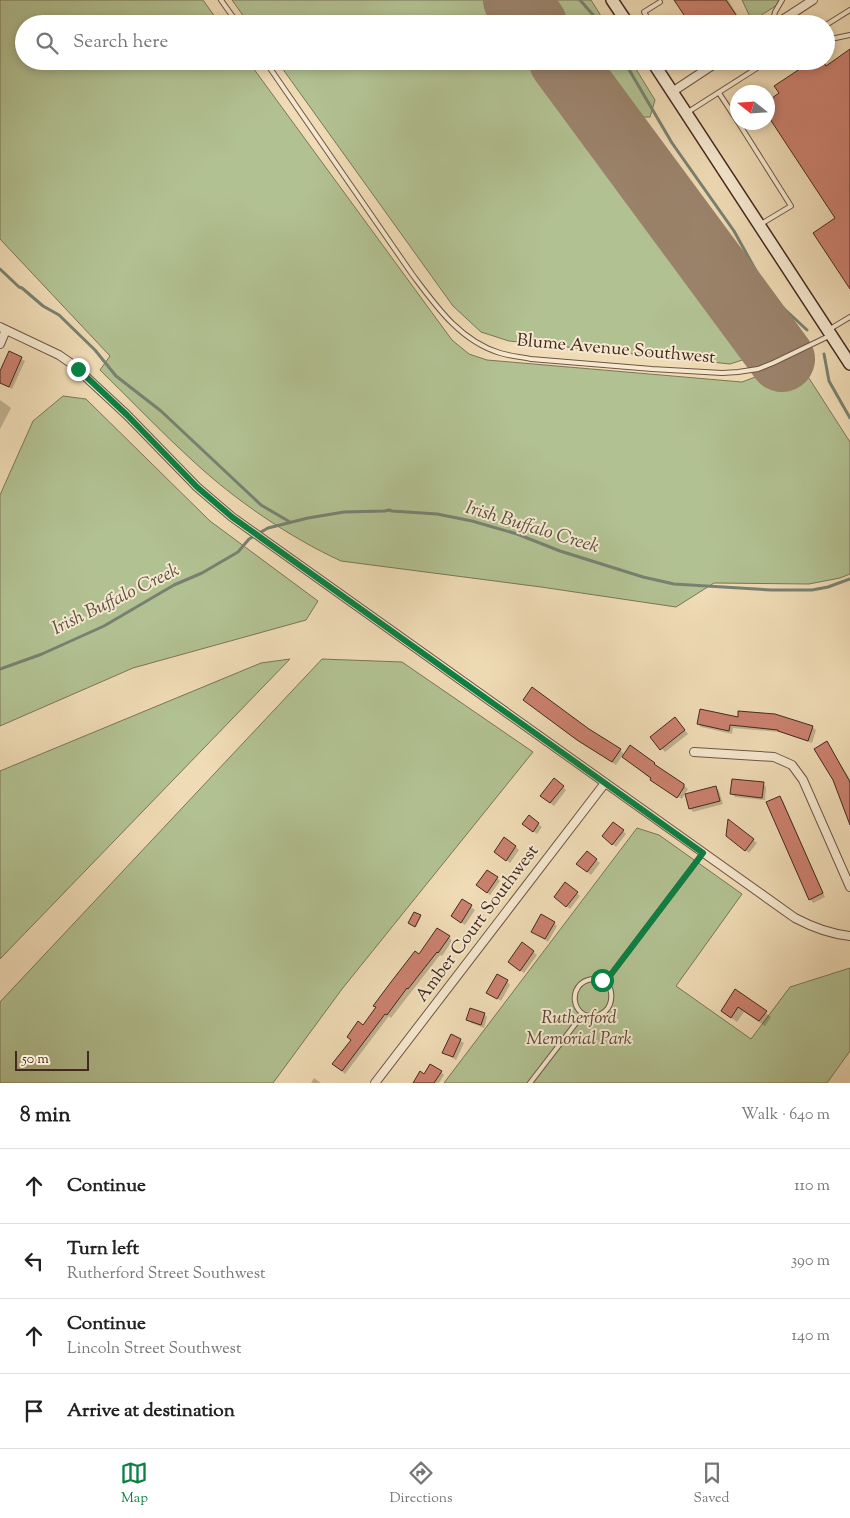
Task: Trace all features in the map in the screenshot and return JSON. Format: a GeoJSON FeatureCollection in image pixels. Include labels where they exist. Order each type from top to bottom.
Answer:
{"type":"FeatureCollection","features":[{"type":"Feature","properties":{"kind":"street"},"geometry":{"type":"LineString","coordinates":[[612,0],[622,15]]}},
{"type":"Feature","properties":{"kind":"street"},"geometry":{"type":"LineString","coordinates":[[790,15],[813,0]]}},
{"type":"Feature","properties":{"kind":"street"},"geometry":{"type":"LineString","coordinates":[[658,70],[850,364]]}},
{"type":"Feature","properties":{"kind":"street"},"geometry":{"type":"LineString","coordinates":[[672,92],[705,70]]}},
{"type":"Feature","properties":{"kind":"street"},"geometry":{"type":"LineString","coordinates":[[0,344],[3,329],[59,355],[72,364],[127,415],[197,487],[232,517],[286,557],[795,918],[812,926],[850,936]]}},
{"type":"Feature","properties":{"kind":"street"},"geometry":{"type":"LineString","coordinates":[[694,752],[774,757],[792,765],[803,780],[850,887]]}},
{"type":"Feature","properties":{"kind":"street","name":"Amber Court Southwest"},"geometry":{"type":"LineString","coordinates":[[375,1083],[605,783]]}},
{"type":"Feature","properties":{"kind":"lane"},"geometry":{"type":"LineString","coordinates":[[221,0],[232,15]]}},
{"type":"Feature","properties":{"kind":"lane"},"geometry":{"type":"LineString","coordinates":[[774,15],[782,0]]}},
{"type":"Feature","properties":{"kind":"lane"},"geometry":{"type":"LineString","coordinates":[[646,15],[644,12],[660,2]]}},
{"type":"Feature","properties":{"kind":"lane"},"geometry":{"type":"LineString","coordinates":[[835,19],[850,10]]}},
{"type":"Feature","properties":{"kind":"lane"},"geometry":{"type":"LineString","coordinates":[[835,38],[850,35]]}},
{"type":"Feature","properties":{"kind":"lane","name":"Blume Avenue Southwest"},"geometry":{"type":"LineString","coordinates":[[271,70],[435,304],[474,342],[500,353],[530,359],[722,373],[758,369],[830,332],[850,317]]}},
{"type":"Feature","properties":{"kind":"lane"},"geometry":{"type":"LineString","coordinates":[[687,114],[754,70]]}},
{"type":"Feature","properties":{"kind":"lane"},"geometry":{"type":"LineString","coordinates":[[719,93],[730,110]]}},
{"type":"Feature","properties":{"kind":"lane"},"geometry":{"type":"LineString","coordinates":[[743,130],[791,206],[759,225]]}},
{"type":"Feature","properties":{"kind":"lane"},"geometry":{"type":"LineString","coordinates":[[606,981],[703,853]]}},
{"type":"Feature","properties":{"kind":"lane"},"geometry":{"type":"LineString","coordinates":[[592,979],[606,981],[612,992],[610,1005],[602,1014],[590,1016],[583,1014],[575,1001],[575,995],[580,984],[592,979]]}},
{"type":"Feature","properties":{"kind":"lane"},"geometry":{"type":"LineString","coordinates":[[530,1083],[583,1014]]}},
{"type":"Feature","properties":{"kind":"green space"},"geometry":{"type":"Polygon","coordinates":[[[0,0],[203,0],[214,15],[15,15],[15,70],[255,70],[452,340],[469,354],[487,360],[742,382],[798,361],[850,442],[850,574],[840,578],[809,584],[714,583],[676,607],[341,561],[302,541],[263,517],[209,476],[169,439],[100,370],[110,356],[0,239],[0,0]]]}},
{"type":"Feature","properties":{"kind":"green space"},"geometry":{"type":"Polygon","coordinates":[[[232,0],[493,0],[504,15],[243,15],[232,0]]]}},
{"type":"Feature","properties":{"kind":"green space"},"geometry":{"type":"Polygon","coordinates":[[[539,0],[591,0],[600,15],[550,15],[539,0]]]}},
{"type":"Feature","properties":{"kind":"green space"},"geometry":{"type":"Polygon","coordinates":[[[742,0],[785,0],[761,15],[749,15],[742,0]]]}},
{"type":"Feature","properties":{"kind":"green space"},"geometry":{"type":"Polygon","coordinates":[[[283,70],[546,70],[761,354],[730,364],[509,341],[481,332],[453,306],[283,70]]]}},
{"type":"Feature","properties":{"kind":"green space"},"geometry":{"type":"Polygon","coordinates":[[[591,70],[637,70],[655,100],[650,117],[637,117],[621,112],[591,70]]]}},
{"type":"Feature","properties":{"kind":"green space"},"geometry":{"type":"Polygon","coordinates":[[[63,396],[86,399],[210,521],[318,601],[306,620],[133,668],[0,726],[0,495],[33,421],[63,396]]]}},
{"type":"Feature","properties":{"kind":"green space"},"geometry":{"type":"Polygon","coordinates":[[[290,659],[0,959],[0,771],[261,663],[290,659]]]}},
{"type":"Feature","properties":{"kind":"green space"},"geometry":{"type":"Polygon","coordinates":[[[322,659],[402,662],[533,752],[342,989],[273,1083],[0,1083],[0,1002],[322,659]]]}},
{"type":"Feature","properties":{"kind":"green space","name":"Rutherford Memorial Park"},"geometry":{"type":"Polygon","coordinates":[[[637,828],[659,835],[742,894],[676,986],[751,1039],[790,987],[850,968],[850,1051],[827,1083],[444,1083],[637,828]]]}},
{"type":"Feature","properties":{"kind":"building"},"geometry":{"type":"Polygon","coordinates":[[[674,0],[726,0],[736,15],[684,15],[674,0]]]}},
{"type":"Feature","properties":{"kind":"building"},"geometry":{"type":"Polygon","coordinates":[[[850,49],[850,289],[813,233],[835,218],[775,127],[775,96],[779,93],[775,85],[798,70],[835,70],[835,60],[850,49]]]}},
{"type":"Feature","properties":{"kind":"building"},"geometry":{"type":"Polygon","coordinates":[[[9,351],[22,357],[9,387],[0,383],[0,371],[9,351]]]}},
{"type":"Feature","properties":{"kind":"building"},"geometry":{"type":"Polygon","coordinates":[[[532,687],[589,729],[621,749],[612,762],[577,740],[523,700],[532,687]]]}},
{"type":"Feature","properties":{"kind":"building"},"geometry":{"type":"Polygon","coordinates":[[[700,709],[738,717],[738,711],[775,714],[813,726],[808,741],[778,730],[730,725],[729,731],[697,724],[700,709]]]}},
{"type":"Feature","properties":{"kind":"building"},"geometry":{"type":"Polygon","coordinates":[[[675,717],[685,730],[660,750],[650,737],[675,717]]]}},
{"type":"Feature","properties":{"kind":"building"},"geometry":{"type":"Polygon","coordinates":[[[827,741],[850,782],[850,825],[833,780],[814,749],[827,741]]]}},
{"type":"Feature","properties":{"kind":"building"},"geometry":{"type":"Polygon","coordinates":[[[630,745],[684,784],[677,798],[650,780],[651,778],[622,757],[630,745]]]}},
{"type":"Feature","properties":{"kind":"building"},"geometry":{"type":"Polygon","coordinates":[[[554,778],[564,786],[550,803],[540,796],[554,778]]]}},
{"type":"Feature","properties":{"kind":"building"},"geometry":{"type":"Polygon","coordinates":[[[732,779],[764,782],[762,798],[730,794],[732,779]]]}},
{"type":"Feature","properties":{"kind":"building"},"geometry":{"type":"Polygon","coordinates":[[[716,786],[720,801],[689,809],[685,794],[716,786]]]}},
{"type":"Feature","properties":{"kind":"building"},"geometry":{"type":"Polygon","coordinates":[[[780,796],[823,893],[809,900],[766,802],[780,796]]]}},
{"type":"Feature","properties":{"kind":"building"},"geometry":{"type":"Polygon","coordinates":[[[529,815],[539,823],[533,832],[522,824],[529,815]]]}},
{"type":"Feature","properties":{"kind":"building"},"geometry":{"type":"Polygon","coordinates":[[[728,819],[754,839],[745,851],[726,836],[728,819]]]}},
{"type":"Feature","properties":{"kind":"building"},"geometry":{"type":"Polygon","coordinates":[[[613,822],[624,830],[612,845],[602,836],[613,822]]]}},
{"type":"Feature","properties":{"kind":"building"},"geometry":{"type":"Polygon","coordinates":[[[504,837],[516,846],[506,861],[494,852],[504,837]]]}},
{"type":"Feature","properties":{"kind":"building"},"geometry":{"type":"Polygon","coordinates":[[[587,851],[597,859],[587,872],[576,864],[587,851]]]}},
{"type":"Feature","properties":{"kind":"building"},"geometry":{"type":"Polygon","coordinates":[[[487,870],[498,877],[487,893],[476,885],[487,870]]]}},
{"type":"Feature","properties":{"kind":"building"},"geometry":{"type":"Polygon","coordinates":[[[565,882],[578,892],[566,907],[554,897],[565,882]]]}},
{"type":"Feature","properties":{"kind":"building"},"geometry":{"type":"Polygon","coordinates":[[[462,899],[472,905],[461,923],[451,916],[462,899]]]}},
{"type":"Feature","properties":{"kind":"building"},"geometry":{"type":"Polygon","coordinates":[[[414,912],[421,915],[415,927],[408,923],[414,912]]]}},
{"type":"Feature","properties":{"kind":"building"},"geometry":{"type":"Polygon","coordinates":[[[541,914],[555,922],[545,939],[531,932],[541,914]]]}},
{"type":"Feature","properties":{"kind":"building"},"geometry":{"type":"Polygon","coordinates":[[[437,928],[450,936],[438,953],[407,988],[387,1015],[385,1014],[342,1071],[332,1064],[351,1040],[347,1037],[358,1021],[363,1025],[376,1007],[373,1006],[391,982],[415,951],[419,954],[437,928]]]}},
{"type":"Feature","properties":{"kind":"building"},"geometry":{"type":"Polygon","coordinates":[[[522,942],[534,951],[520,971],[508,962],[522,942]]]}},
{"type":"Feature","properties":{"kind":"building"},"geometry":{"type":"Polygon","coordinates":[[[497,974],[508,980],[497,999],[486,993],[497,974]]]}},
{"type":"Feature","properties":{"kind":"building"},"geometry":{"type":"Polygon","coordinates":[[[735,989],[767,1011],[759,1021],[738,1007],[731,1018],[721,1011],[735,989]]]}},
{"type":"Feature","properties":{"kind":"building"},"geometry":{"type":"Polygon","coordinates":[[[470,1008],[485,1013],[481,1025],[466,1020],[470,1008]]]}},
{"type":"Feature","properties":{"kind":"building"},"geometry":{"type":"Polygon","coordinates":[[[451,1034],[461,1039],[453,1057],[442,1053],[451,1034]]]}},
{"type":"Feature","properties":{"kind":"building"},"geometry":{"type":"Polygon","coordinates":[[[430,1064],[442,1071],[434,1083],[413,1083],[420,1071],[424,1074],[430,1064]]]}},
{"type":"Feature","properties":{"kind":"waterway"},"geometry":{"type":"LineString","coordinates":[[580,0],[593,15]]}},
{"type":"Feature","properties":{"kind":"waterway"},"geometry":{"type":"LineString","coordinates":[[629,70],[672,143],[734,231],[760,278],[779,304],[807,330]]}},
{"type":"Feature","properties":{"kind":"waterway"},"geometry":{"type":"LineString","coordinates":[[0,269],[43,306],[59,315],[95,350],[116,376],[161,411],[261,505],[290,522]]}},
{"type":"Feature","properties":{"kind":"waterway"},"geometry":{"type":"LineString","coordinates":[[824,354],[829,381],[850,418]]}},
{"type":"Feature","properties":{"kind":"waterway","name":"Irish Buffalo Creek"},"geometry":{"type":"LineString","coordinates":[[0,669],[42,654],[104,626],[174,585],[202,573],[238,552],[249,539],[268,528],[308,518],[344,512],[389,510],[437,514],[472,521],[517,534],[560,551],[643,577],[674,584],[771,590],[812,590],[828,587],[850,579]]}},
{"type":"Feature","properties":{"kind":"runway"},"geometry":{"type":"LineString","coordinates":[[516,0],[527,15]]}},
{"type":"Feature","properties":{"kind":"runway"},"geometry":{"type":"LineString","coordinates":[[569,70],[782,359]]}},
{"type":"Feature","properties":{"kind":"route"},"geometry":{"type":"LineString","coordinates":[[78,369],[127,415],[197,487],[232,517],[703,853],[606,981],[602,980]]}}]}
